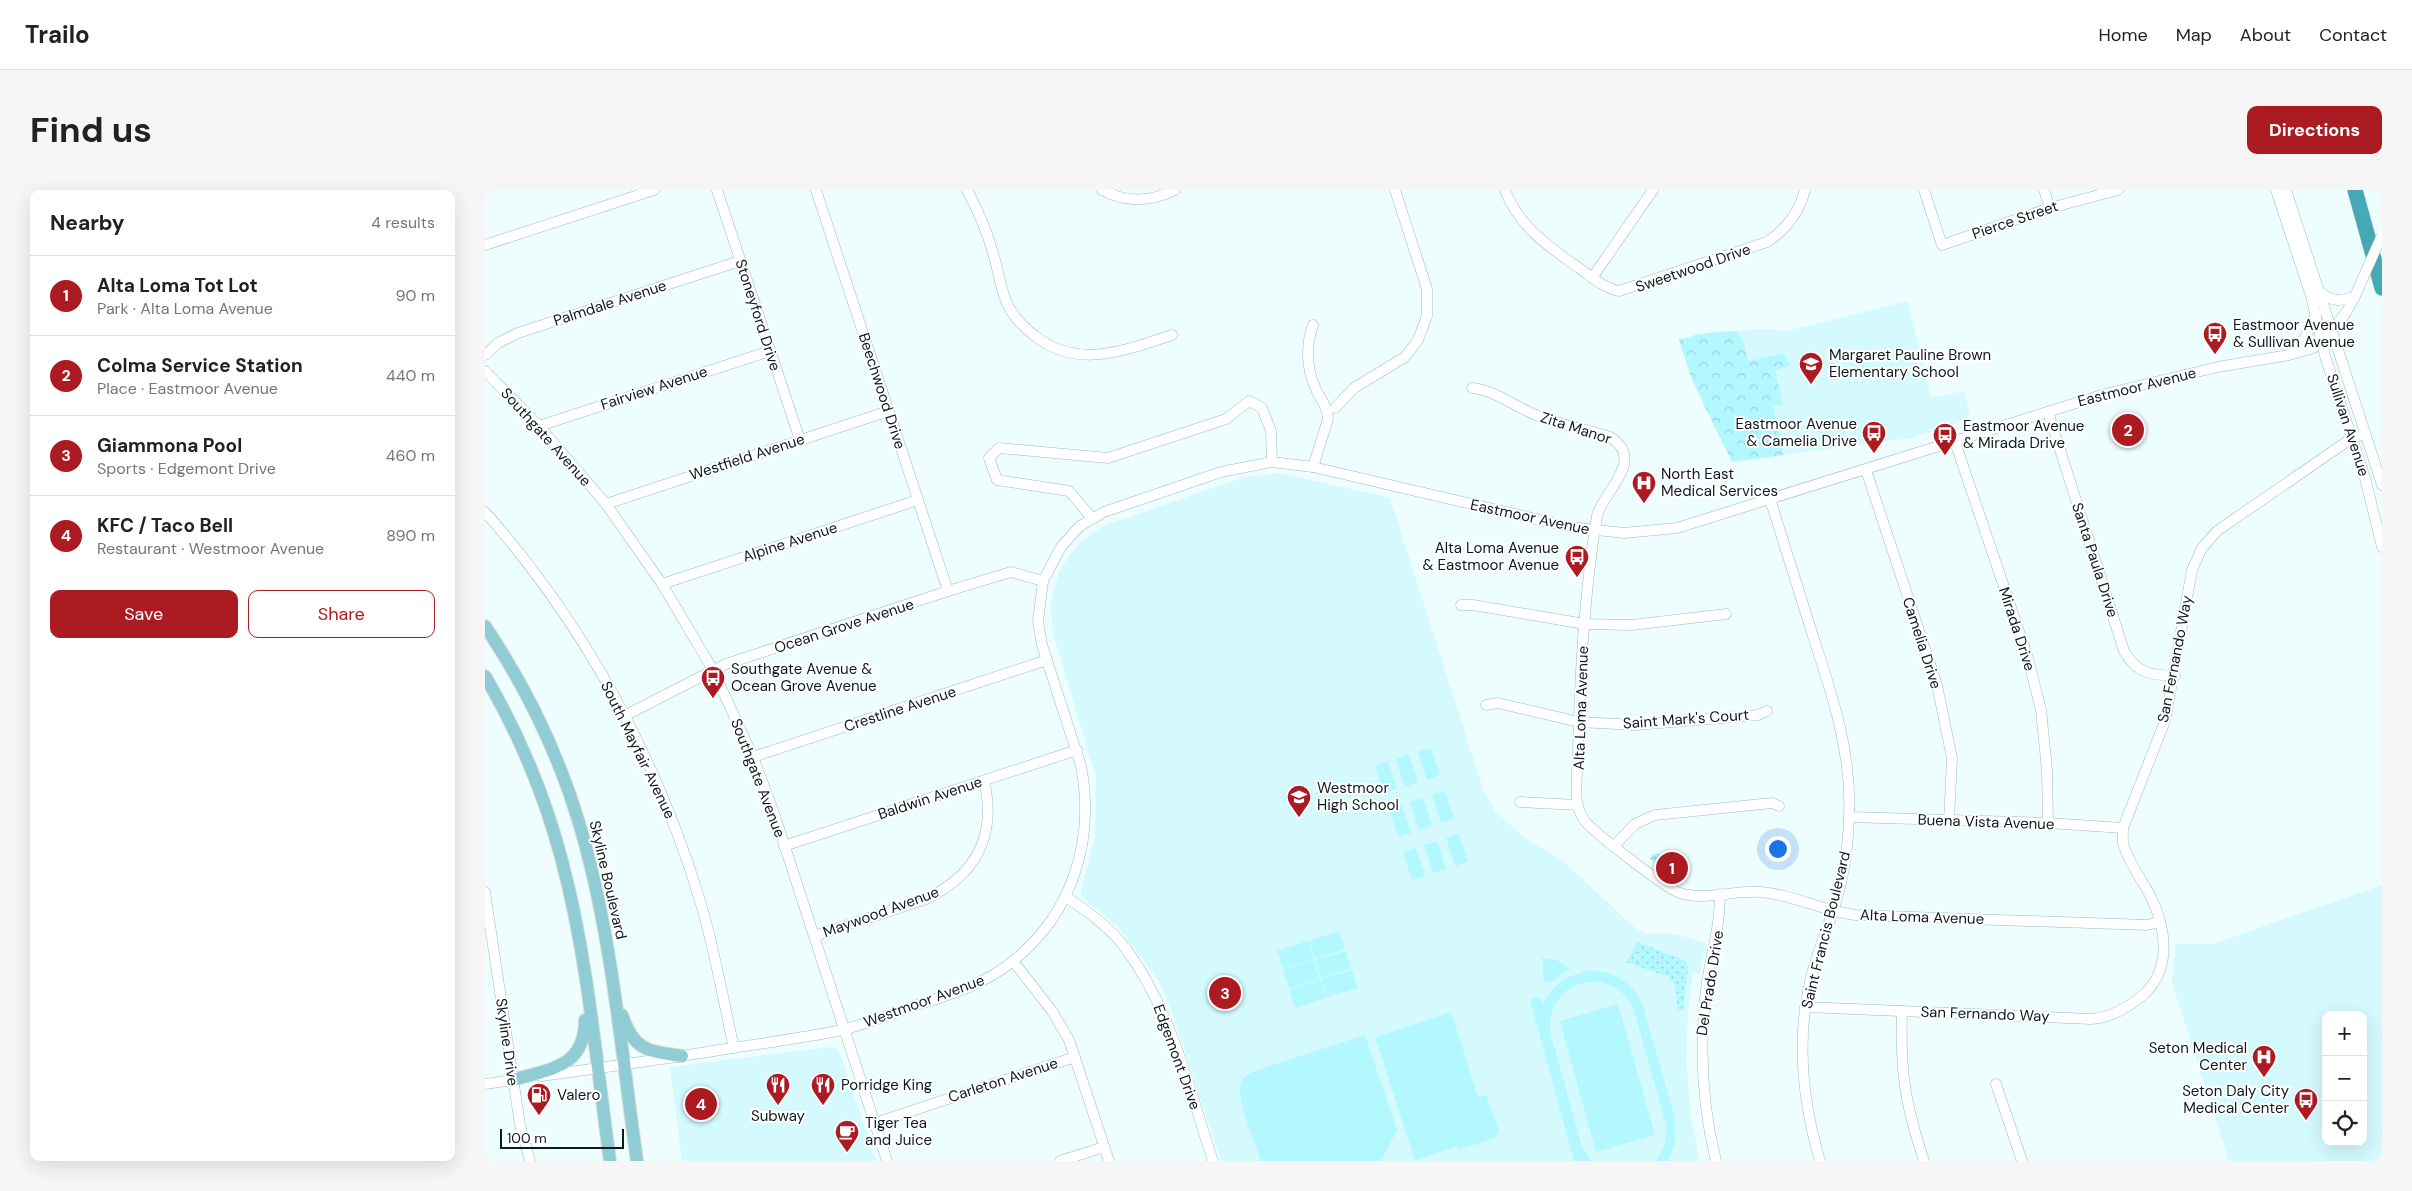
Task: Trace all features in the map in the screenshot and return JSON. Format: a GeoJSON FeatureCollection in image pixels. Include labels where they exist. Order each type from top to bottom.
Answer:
{"type":"FeatureCollection","features":[{"type":"Feature","properties":{"kind":"highway"},"geometry":{"type":"LineString","coordinates":[[2355,190],[2382,288]]}},
{"type":"Feature","properties":{"kind":"main road","name":"Skyline Boulevard"},"geometry":{"type":"LineString","coordinates":[[485,626],[514,673],[539,722],[574,808],[598,896],[637,1161]]}},
{"type":"Feature","properties":{"kind":"main road"},"geometry":{"type":"LineString","coordinates":[[485,676],[526,756],[552,825],[571,896],[585,980],[610,1161]]}},
{"type":"Feature","properties":{"kind":"main road"},"geometry":{"type":"LineString","coordinates":[[513,1080],[563,1064],[580,1049],[585,1032],[585,980]]}},
{"type":"Feature","properties":{"kind":"main road"},"geometry":{"type":"LineString","coordinates":[[612,987],[627,1029],[636,1043],[650,1051],[682,1056]]}},
{"type":"Feature","properties":{"kind":"street"},"geometry":{"type":"LineString","coordinates":[[485,245],[654,190]]}},
{"type":"Feature","properties":{"kind":"street","name":"Stoneyford Drive"},"geometry":{"type":"LineString","coordinates":[[717,190],[800,440]]}},
{"type":"Feature","properties":{"kind":"street","name":"Beechwood Drive"},"geometry":{"type":"LineString","coordinates":[[816,190],[948,591]]}},
{"type":"Feature","properties":{"kind":"street"},"geometry":{"type":"LineString","coordinates":[[967,190],[988,236],[1007,303],[1021,323],[1041,341],[1065,352],[1093,356],[1123,351],[1172,335]]}},
{"type":"Feature","properties":{"kind":"street"},"geometry":{"type":"LineString","coordinates":[[1102,190],[1124,199],[1137,201],[1152,199],[1175,190]]}},
{"type":"Feature","properties":{"kind":"street"},"geometry":{"type":"LineString","coordinates":[[1313,467],[1331,410],[1354,388],[1405,357],[1418,340],[1427,316],[1427,289],[1395,190]]}},
{"type":"Feature","properties":{"kind":"street","name":"Sweetwood Drive"},"geometry":{"type":"LineString","coordinates":[[1505,190],[1518,215],[1534,234],[1593,278],[1611,289],[1628,290],[1767,242],[1786,228],[1799,209],[1805,190]]}},
{"type":"Feature","properties":{"kind":"street"},"geometry":{"type":"LineString","coordinates":[[1593,278],[1653,190]]}},
{"type":"Feature","properties":{"kind":"street","name":"Pierce Street"},"geometry":{"type":"LineString","coordinates":[[1924,190],[1942,245],[2050,208],[2117,190]]}},
{"type":"Feature","properties":{"kind":"street"},"geometry":{"type":"LineString","coordinates":[[2044,190],[2050,208]]}},
{"type":"Feature","properties":{"kind":"street","name":"Sullivan Avenue"},"geometry":{"type":"LineString","coordinates":[[2276,190],[2367,483],[2382,547]]}},
{"type":"Feature","properties":{"kind":"street","name":"Sullivan Avenue"},"geometry":{"type":"LineString","coordinates":[[2286,190],[2382,486]]}},
{"type":"Feature","properties":{"kind":"street","name":"Eastmoor Avenue"},"geometry":{"type":"LineString","coordinates":[[1043,581],[1061,546],[1080,526],[1092,518],[1116,507],[1221,472],[1272,462],[1313,467],[1544,522],[1594,531],[1624,533],[1677,528],[2105,394],[2218,367],[2289,355],[2313,348],[2332,332],[2347,311],[2382,235]]}},
{"type":"Feature","properties":{"kind":"street","name":"Palmdale Avenue"},"geometry":{"type":"LineString","coordinates":[[485,355],[498,343],[518,333],[741,261]]}},
{"type":"Feature","properties":{"kind":"street"},"geometry":{"type":"LineString","coordinates":[[2319,290],[2331,300],[2344,300],[2355,296]]}},
{"type":"Feature","properties":{"kind":"street"},"geometry":{"type":"LineString","coordinates":[[2289,355],[2305,338],[2316,314]]}},
{"type":"Feature","properties":{"kind":"street"},"geometry":{"type":"LineString","coordinates":[[1313,324],[1309,340],[1309,369],[1315,386],[1331,410]]}},
{"type":"Feature","properties":{"kind":"street","name":"Fairview Avenue"},"geometry":{"type":"LineString","coordinates":[[539,426],[770,351]]}},
{"type":"Feature","properties":{"kind":"street","name":"Southgate Avenue"},"geometry":{"type":"LineString","coordinates":[[485,371],[539,426],[606,504],[662,584],[713,670],[753,757],[775,816],[887,1161]]}},
{"type":"Feature","properties":{"kind":"street","name":"Zita Manor"},"geometry":{"type":"LineString","coordinates":[[1472,388],[1490,392],[1520,408],[1557,423],[1610,437],[1620,445],[1624,458],[1622,473],[1599,508],[1594,531]]}},
{"type":"Feature","properties":{"kind":"street"},"geometry":{"type":"LineString","coordinates":[[1092,518],[1069,491],[997,480],[989,458],[999,448],[1108,458],[1226,419],[1249,401],[1262,408],[1268,423],[1271,431],[1272,462]]}},
{"type":"Feature","properties":{"kind":"street","name":"Westfield Avenue"},"geometry":{"type":"LineString","coordinates":[[606,504],[889,411]]}},
{"type":"Feature","properties":{"kind":"street","name":"Santa Paula Drive"},"geometry":{"type":"LineString","coordinates":[[2048,412],[2124,651],[2130,662],[2138,669],[2153,675],[2175,676]]}},
{"type":"Feature","properties":{"kind":"street","name":"San Fernando Way"},"geometry":{"type":"LineString","coordinates":[[1805,1007],[2091,1019],[2111,1016],[2143,994],[2159,976],[2165,954],[2159,922],[2151,896],[2124,845],[2123,828],[2165,721],[2175,676],[2192,570],[2202,548],[2217,531],[2352,438],[2365,434]]}},
{"type":"Feature","properties":{"kind":"street","name":"Mirada Drive"},"geometry":{"type":"LineString","coordinates":[[1955,442],[2027,655],[2041,710],[2047,770],[2048,823]]}},
{"type":"Feature","properties":{"kind":"street","name":"Camelia Drive"},"geometry":{"type":"LineString","coordinates":[[1866,470],[1937,685],[1952,758],[1949,821]]}},
{"type":"Feature","properties":{"kind":"street","name":"Alpine Avenue"},"geometry":{"type":"LineString","coordinates":[[662,584],[919,500]]}},
{"type":"Feature","properties":{"kind":"street","name":"Saint Francis Boulevard"},"geometry":{"type":"LineString","coordinates":[[1770,500],[1841,727],[1848,774],[1849,817],[1844,866],[1833,912],[1817,956],[1805,1007],[1803,1034],[1804,1084],[1812,1134],[1819,1161]]}},
{"type":"Feature","properties":{"kind":"street","name":"South Mayfair Avenue"},"geometry":{"type":"LineString","coordinates":[[485,512],[531,569],[571,625],[624,716],[659,789],[692,876],[717,965],[734,1048]]}},
{"type":"Feature","properties":{"kind":"street","name":"Alta Loma Avenue"},"geometry":{"type":"LineString","coordinates":[[1594,531],[1585,624],[1579,722],[1577,805],[1584,820],[1614,846],[1679,893],[1693,896],[1758,891],[1773,893],[1833,912],[1855,915],[2137,925],[2159,922]]}},
{"type":"Feature","properties":{"kind":"street","name":"Ocean Grove Avenue"},"geometry":{"type":"LineString","coordinates":[[624,716],[713,670],[948,591],[1011,572],[1043,581]]}},
{"type":"Feature","properties":{"kind":"street","name":"Westmoor Avenue"},"geometry":{"type":"LineString","coordinates":[[485,1084],[682,1056],[844,1029],[970,987],[1013,961],[1042,933],[1066,897],[1079,860],[1086,825],[1085,786],[1077,750],[1047,660],[1038,621],[1043,581]]}},
{"type":"Feature","properties":{"kind":"street"},"geometry":{"type":"LineString","coordinates":[[1461,605],[1473,605],[1585,624],[1632,625],[1726,614]]}},
{"type":"Feature","properties":{"kind":"street","name":"Crestline Avenue"},"geometry":{"type":"LineString","coordinates":[[753,757],[1047,660]]}},
{"type":"Feature","properties":{"kind":"street","name":"Saint Mark's Court"},"geometry":{"type":"LineString","coordinates":[[1486,705],[1498,703],[1579,722],[1636,726],[1758,715],[1767,711]]}},
{"type":"Feature","properties":{"kind":"street","name":"Baldwin Avenue"},"geometry":{"type":"LineString","coordinates":[[784,846],[1077,750]]}},
{"type":"Feature","properties":{"kind":"street","name":"Maywood Avenue"},"geometry":{"type":"LineString","coordinates":[[814,936],[926,899],[943,891],[958,880],[974,859],[984,837],[989,807],[983,780]]}},
{"type":"Feature","properties":{"kind":"street"},"geometry":{"type":"LineString","coordinates":[[1520,802],[1577,805]]}},
{"type":"Feature","properties":{"kind":"street"},"geometry":{"type":"LineString","coordinates":[[1614,846],[1635,824],[1655,815],[1771,803],[1779,806]]}},
{"type":"Feature","properties":{"kind":"street","name":"Buena Vista Avenue"},"geometry":{"type":"LineString","coordinates":[[1849,817],[2048,823],[2123,828]]}},
{"type":"Feature","properties":{"kind":"street","name":"Skyline Drive"},"geometry":{"type":"LineString","coordinates":[[485,892],[520,1125],[530,1161]]}},
{"type":"Feature","properties":{"kind":"street","name":"Del Prado Drive"},"geometry":{"type":"LineString","coordinates":[[1716,1161],[1705,1109],[1701,1044],[1708,979],[1719,928],[1720,894]]}},
{"type":"Feature","properties":{"kind":"street","name":"Edgemont Drive"},"geometry":{"type":"LineString","coordinates":[[1066,897],[1092,915],[1126,948],[1162,1008],[1213,1161]]}},
{"type":"Feature","properties":{"kind":"street"},"geometry":{"type":"LineString","coordinates":[[1013,961],[1061,1025],[1069,1040],[1109,1161]]}},
{"type":"Feature","properties":{"kind":"street"},"geometry":{"type":"LineString","coordinates":[[1902,1011],[1903,1086],[1911,1123],[1924,1161]]}},
{"type":"Feature","properties":{"kind":"street","name":"Carleton Avenue"},"geometry":{"type":"LineString","coordinates":[[875,1123],[1075,1057]]}},
{"type":"Feature","properties":{"kind":"street"},"geometry":{"type":"LineString","coordinates":[[1996,1084],[2022,1161]]}},
{"type":"Feature","properties":{"kind":"street"},"geometry":{"type":"LineString","coordinates":[[1060,1161],[1104,1147]]}},
{"type":"Feature","properties":{"kind":"shaded area","name":"Margaret Pauline Brown Elementary School"},"geometry":{"type":"Polygon","coordinates":[[[1908,301],[1931,398],[1964,391],[1970,414],[1958,423],[1910,438],[1732,462],[1692,380],[1679,340],[1712,332],[1765,329],[1787,331],[1908,301]]]}},
{"type":"Feature","properties":{"kind":"shaded area","name":"Westmoor High School"},"geometry":{"type":"Polygon","coordinates":[[[1280,473],[1390,498],[1484,792],[1495,811],[1526,839],[1562,860],[1636,929],[1644,933],[1675,934],[1706,943],[1700,972],[1693,975],[1688,1011],[1686,1057],[1691,1117],[1700,1161],[1221,1161],[1171,1010],[1159,981],[1118,927],[1083,898],[1081,893],[1095,836],[1096,777],[1052,630],[1051,599],[1059,572],[1070,554],[1085,538],[1103,526],[1245,477],[1280,473]]]}},
{"type":"Feature","properties":{"kind":"shaded area","name":"Seton Medical Center"},"geometry":{"type":"Polygon","coordinates":[[[2382,885],[2382,1161],[2229,1161],[2172,983],[2176,944],[2213,944],[2382,885]]]}},
{"type":"Feature","properties":{"kind":"shaded area"},"geometry":{"type":"Polygon","coordinates":[[[831,1047],[837,1048],[839,1051],[876,1161],[682,1161],[670,1067],[831,1047]]]}},
{"type":"Feature","properties":{"kind":"green space"},"geometry":{"type":"Polygon","coordinates":[[[1737,331],[1744,344],[1748,361],[1784,354],[1790,366],[1775,370],[1783,404],[1773,406],[1784,455],[1732,462],[1692,380],[1679,340],[1699,334],[1737,331]]]}},
{"type":"Feature","properties":{"kind":"green space"},"geometry":{"type":"Polygon","coordinates":[[[1431,748],[1440,775],[1427,780],[1418,752],[1431,748]]]}},
{"type":"Feature","properties":{"kind":"green space"},"geometry":{"type":"Polygon","coordinates":[[[1409,754],[1418,782],[1405,787],[1396,759],[1409,754]]]}},
{"type":"Feature","properties":{"kind":"green space"},"geometry":{"type":"Polygon","coordinates":[[[1388,761],[1397,789],[1384,794],[1375,766],[1388,761]]]}},
{"type":"Feature","properties":{"kind":"green space"},"geometry":{"type":"Polygon","coordinates":[[[1445,791],[1454,819],[1441,823],[1432,795],[1445,791]]]}},
{"type":"Feature","properties":{"kind":"green space"},"geometry":{"type":"Polygon","coordinates":[[[1423,798],[1432,826],[1419,830],[1410,802],[1423,798]]]}},
{"type":"Feature","properties":{"kind":"green space"},"geometry":{"type":"Polygon","coordinates":[[[1402,805],[1411,833],[1398,837],[1389,809],[1402,805]]]}},
{"type":"Feature","properties":{"kind":"green space"},"geometry":{"type":"Polygon","coordinates":[[[1459,834],[1468,862],[1455,866],[1446,838],[1459,834]]]}},
{"type":"Feature","properties":{"kind":"green space"},"geometry":{"type":"Polygon","coordinates":[[[1437,841],[1446,869],[1433,873],[1424,845],[1437,841]]]}},
{"type":"Feature","properties":{"kind":"green space"},"geometry":{"type":"Polygon","coordinates":[[[1416,848],[1425,876],[1412,880],[1403,852],[1416,848]]]}},
{"type":"Feature","properties":{"kind":"green space"},"geometry":{"type":"Polygon","coordinates":[[[1683,853],[1685,877],[1680,881],[1650,859],[1653,854],[1683,853]]]}},
{"type":"Feature","properties":{"kind":"green space"},"geometry":{"type":"Polygon","coordinates":[[[1339,931],[1345,949],[1315,959],[1309,941],[1339,931]]]}},
{"type":"Feature","properties":{"kind":"green space"},"geometry":{"type":"Polygon","coordinates":[[[1308,941],[1314,960],[1283,969],[1277,951],[1308,941]]]}},
{"type":"Feature","properties":{"kind":"green space"},"geometry":{"type":"Polygon","coordinates":[[[1638,942],[1686,961],[1688,968],[1683,1010],[1678,1010],[1675,986],[1669,977],[1626,962],[1638,942]]]}},
{"type":"Feature","properties":{"kind":"green space"},"geometry":{"type":"Polygon","coordinates":[[[1346,951],[1351,969],[1321,978],[1315,960],[1346,951]]]}},
{"type":"Feature","properties":{"kind":"green space"},"geometry":{"type":"Polygon","coordinates":[[[1542,958],[1557,960],[1569,969],[1550,983],[1544,981],[1542,958]]]}},
{"type":"Feature","properties":{"kind":"green space"},"geometry":{"type":"Polygon","coordinates":[[[1314,961],[1320,979],[1289,989],[1283,970],[1314,961]]]}},
{"type":"Feature","properties":{"kind":"green space"},"geometry":{"type":"Polygon","coordinates":[[[1352,970],[1358,988],[1327,997],[1321,979],[1352,970]]]}},
{"type":"Feature","properties":{"kind":"green space"},"geometry":{"type":"Polygon","coordinates":[[[1587,971],[1605,972],[1620,978],[1638,995],[1642,1003],[1675,1118],[1675,1143],[1668,1161],[1656,1161],[1664,1148],[1667,1128],[1633,1007],[1622,993],[1608,984],[1593,982],[1579,984],[1566,991],[1556,1002],[1551,1017],[1551,1035],[1581,1144],[1591,1161],[1574,1161],[1530,999],[1540,997],[1543,1005],[1546,998],[1561,982],[1573,975],[1587,971]]]}},
{"type":"Feature","properties":{"kind":"green space"},"geometry":{"type":"Polygon","coordinates":[[[1320,980],[1326,998],[1295,1008],[1289,990],[1320,980]]]}},
{"type":"Feature","properties":{"kind":"green space"},"geometry":{"type":"Polygon","coordinates":[[[1618,1004],[1655,1135],[1596,1152],[1560,1021],[1618,1004]]]}},
{"type":"Feature","properties":{"kind":"green space"},"geometry":{"type":"Polygon","coordinates":[[[1451,1012],[1478,1097],[1486,1095],[1499,1131],[1495,1138],[1459,1149],[1458,1146],[1415,1160],[1375,1037],[1451,1012]]]}},
{"type":"Feature","properties":{"kind":"green space"},"geometry":{"type":"Polygon","coordinates":[[[1365,1035],[1397,1130],[1381,1161],[1261,1161],[1243,1110],[1240,1090],[1244,1078],[1252,1072],[1365,1035]]]}},
{"type":"Feature","properties":{"kind":"place","name":"Eastmoor Avenue & Sullivan Avenue"},"geometry":{"type":"Point","coordinates":[2215,355]}},
{"type":"Feature","properties":{"kind":"place","name":"Margaret Pauline Brown Elementary School"},"geometry":{"type":"Point","coordinates":[1811,385]}},
{"type":"Feature","properties":{"kind":"place","name":"Colma Service Station"},"geometry":{"type":"Point","coordinates":[2128,430]}},
{"type":"Feature","properties":{"kind":"place","name":"Eastmoor Avenue & Camelia Drive"},"geometry":{"type":"Point","coordinates":[1874,454]}},
{"type":"Feature","properties":{"kind":"place","name":"Eastmoor Avenue & Mirada Drive"},"geometry":{"type":"Point","coordinates":[1945,456]}},
{"type":"Feature","properties":{"kind":"place","name":"North East Medical Services"},"geometry":{"type":"Point","coordinates":[1644,504]}},
{"type":"Feature","properties":{"kind":"place","name":"Alta Loma Avenue & Eastmoor Avenue"},"geometry":{"type":"Point","coordinates":[1577,578]}},
{"type":"Feature","properties":{"kind":"place","name":"Southgate Avenue & Ocean Grove Avenue"},"geometry":{"type":"Point","coordinates":[713,699]}},
{"type":"Feature","properties":{"kind":"place","name":"Westmoor High School"},"geometry":{"type":"Point","coordinates":[1299,818]}},
{"type":"Feature","properties":{"kind":"place","name":"Alta Loma Tot Lot"},"geometry":{"type":"Point","coordinates":[1672,868]}},
{"type":"Feature","properties":{"kind":"place","name":"Giammona Pool"},"geometry":{"type":"Point","coordinates":[1225,993]}},
{"type":"Feature","properties":{"kind":"place","name":"Seton Medical Center"},"geometry":{"type":"Point","coordinates":[2264,1078]}},
{"type":"Feature","properties":{"kind":"place","name":"KFC / Taco Bell"},"geometry":{"type":"Point","coordinates":[701,1104]}},
{"type":"Feature","properties":{"kind":"place","name":"Subway"},"geometry":{"type":"Point","coordinates":[778,1106]}},
{"type":"Feature","properties":{"kind":"place","name":"Porridge King"},"geometry":{"type":"Point","coordinates":[823,1106]}},
{"type":"Feature","properties":{"kind":"place","name":"Valero"},"geometry":{"type":"Point","coordinates":[539,1116]}},
{"type":"Feature","properties":{"kind":"place","name":"Seton Daly City Medical Center"},"geometry":{"type":"Point","coordinates":[2306,1121]}},
{"type":"Feature","properties":{"kind":"place","name":"Tiger Tea and Juice"},"geometry":{"type":"Point","coordinates":[847,1153]}}]}
